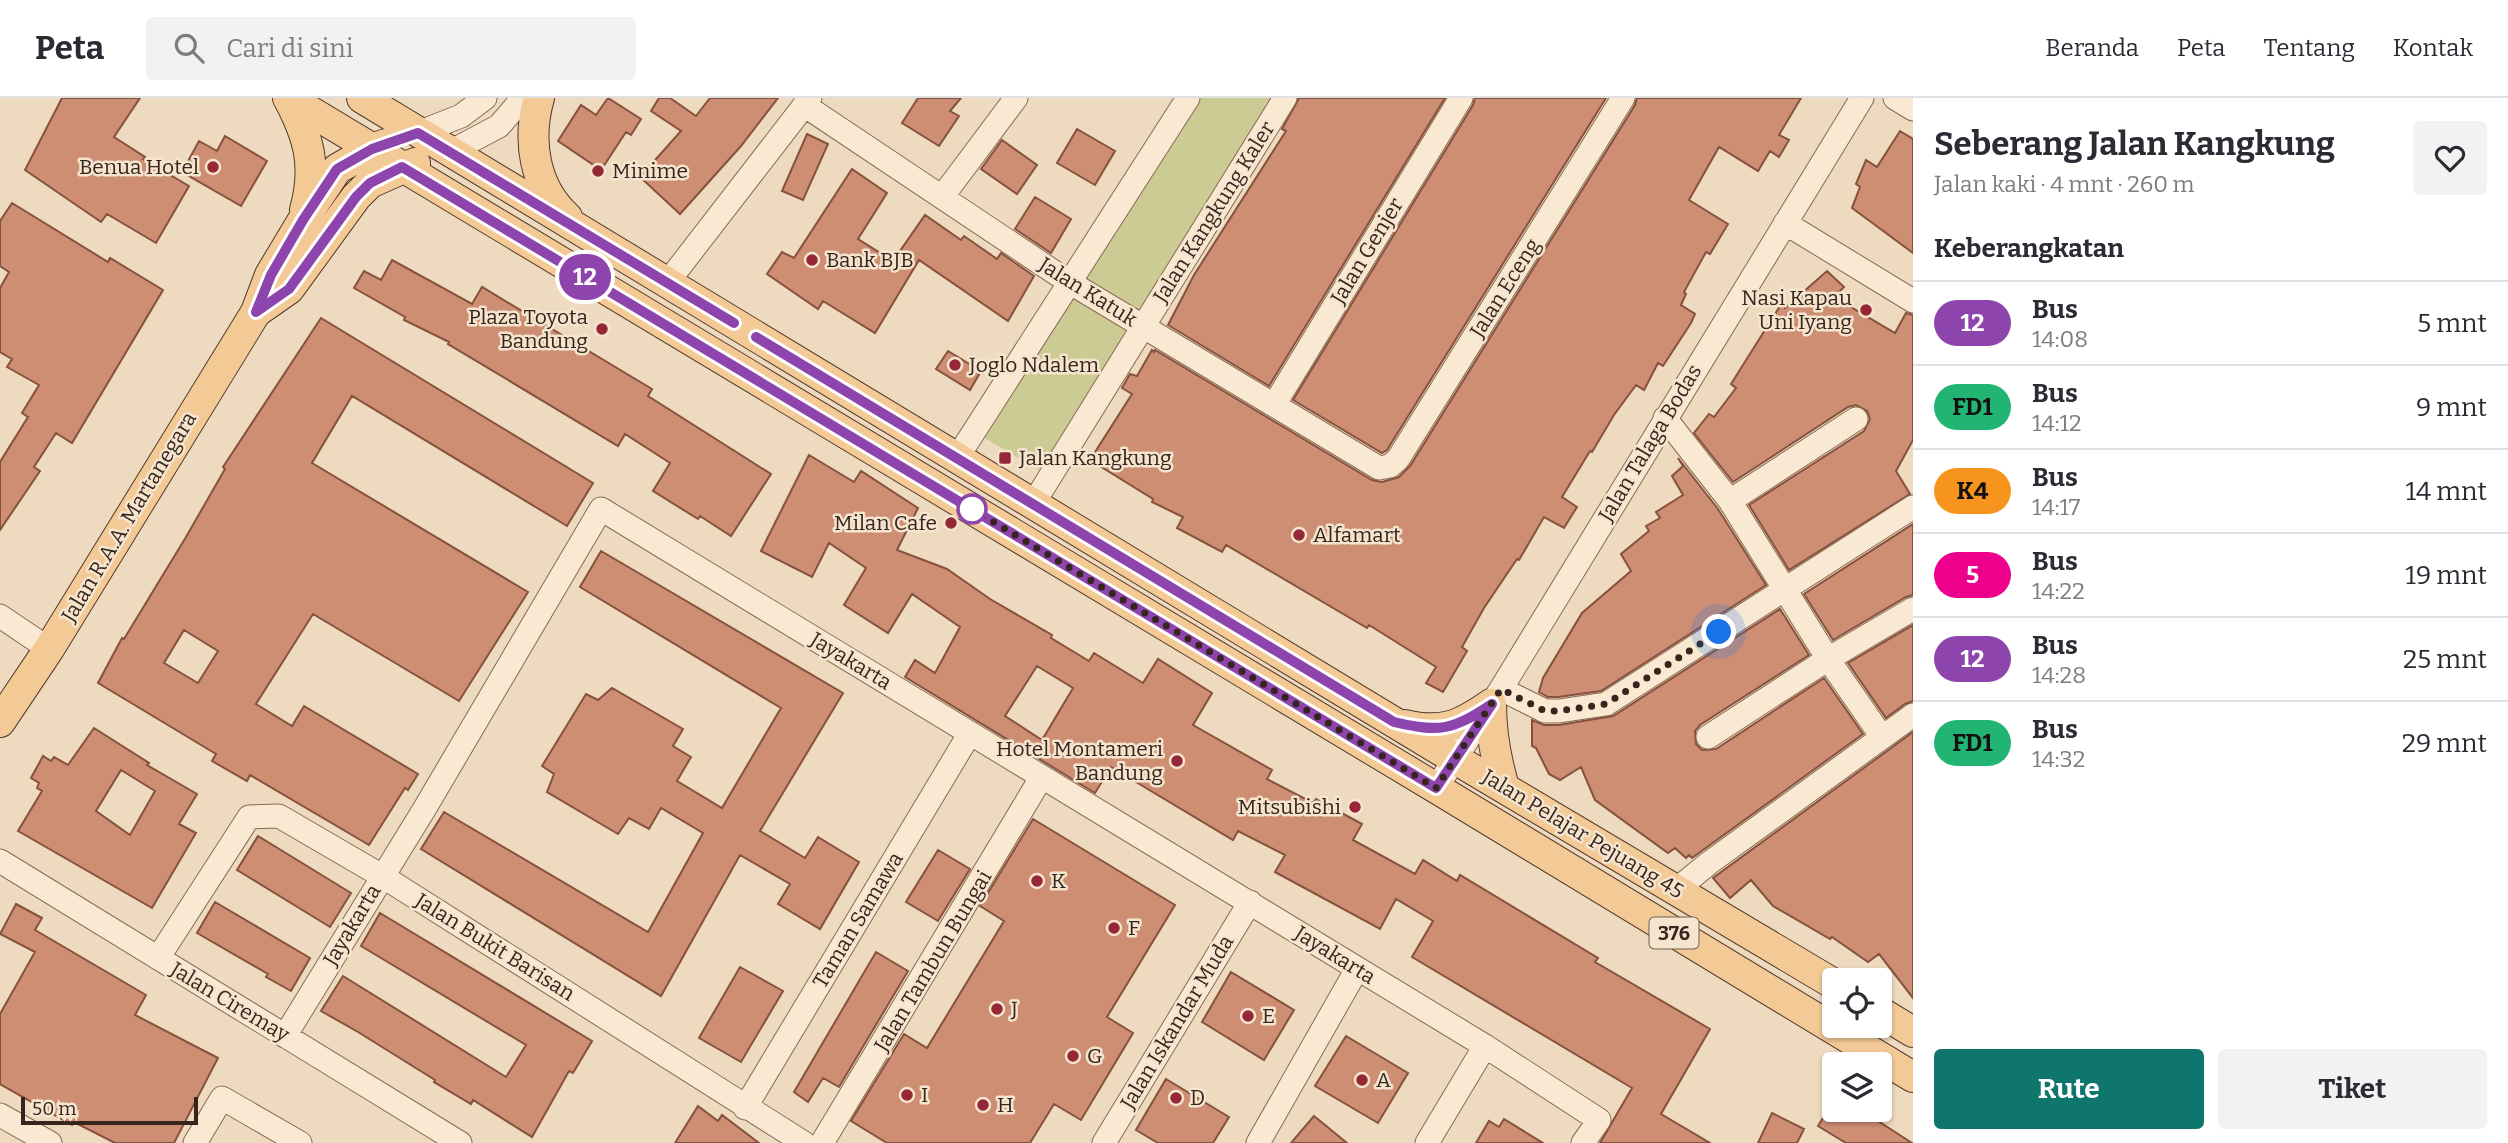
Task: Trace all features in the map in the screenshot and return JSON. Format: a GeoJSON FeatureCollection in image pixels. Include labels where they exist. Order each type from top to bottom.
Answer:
{"type":"FeatureCollection","features":[{"type":"Feature","properties":{"kind":"main road","name":"Jalan Pelajar Pejuang 45"},"geometry":{"type":"LineString","coordinates":[[288,98],[1913,1077]]}},
{"type":"Feature","properties":{"kind":"main road"},"geometry":{"type":"LineString","coordinates":[[288,98],[303,127],[312,166],[311,190],[303,220]]}},
{"type":"Feature","properties":{"kind":"main road","name":"Jalan Pelajar Pejuang 45"},"geometry":{"type":"LineString","coordinates":[[362,98],[1394,722],[1822,977]]}},
{"type":"Feature","properties":{"kind":"main road"},"geometry":{"type":"LineString","coordinates":[[538,98],[532,142],[539,177],[556,208],[582,232]]}},
{"type":"Feature","properties":{"kind":"main road","name":"Jalan R.A.A. Martanegara"},"geometry":{"type":"LineString","coordinates":[[0,722],[49,649],[256,312],[271,275],[337,169],[372,149],[418,133]]}},
{"type":"Feature","properties":{"kind":"main road","name":"Jalan R.A.A. Martanegara"},"geometry":{"type":"LineString","coordinates":[[256,312],[289,289],[356,197],[370,183],[402,167],[450,152]]}},
{"type":"Feature","properties":{"kind":"main road"},"geometry":{"type":"LineString","coordinates":[[1394,722],[1420,728],[1445,729],[1469,720],[1496,696]]}},
{"type":"Feature","properties":{"kind":"main road"},"geometry":{"type":"LineString","coordinates":[[1496,696],[1497,765],[1504,787]]}},
{"type":"Feature","properties":{"kind":"main road"},"geometry":{"type":"LineString","coordinates":[[1892,1019],[1913,1032]]}},
{"type":"Feature","properties":{"kind":"street"},"geometry":{"type":"LineString","coordinates":[[418,133],[461,116],[485,98]]}},
{"type":"Feature","properties":{"kind":"street"},"geometry":{"type":"LineString","coordinates":[[450,152],[499,126],[523,98]]}},
{"type":"Feature","properties":{"kind":"street"},"geometry":{"type":"LineString","coordinates":[[942,197],[1016,98]]}},
{"type":"Feature","properties":{"kind":"street"},"geometry":{"type":"LineString","coordinates":[[957,458],[1188,98]]}},
{"type":"Feature","properties":{"kind":"street","name":"Jalan Kangkung Kaler"},"geometry":{"type":"LineString","coordinates":[[1033,504],[1285,98]]}},
{"type":"Feature","properties":{"kind":"street","name":"Jalan Genjer"},"geometry":{"type":"LineString","coordinates":[[1274,405],[1461,98]]}},
{"type":"Feature","properties":{"kind":"street","name":"Jalan Eceng"},"geometry":{"type":"LineString","coordinates":[[1379,468],[1390,466],[1398,459],[1623,98]]}},
{"type":"Feature","properties":{"kind":"street","name":"Jalan Talaga Bodas"},"geometry":{"type":"LineString","coordinates":[[1436,788],[1496,696],[1862,98]]}},
{"type":"Feature","properties":{"kind":"street"},"geometry":{"type":"LineString","coordinates":[[1895,98],[1913,109]]}},
{"type":"Feature","properties":{"kind":"street"},"geometry":{"type":"LineString","coordinates":[[667,283],[807,102]]}},
{"type":"Feature","properties":{"kind":"street","name":"Jalan Katuk"},"geometry":{"type":"LineString","coordinates":[[807,102],[1069,282],[1379,468]]}},
{"type":"Feature","properties":{"kind":"street"},"geometry":{"type":"LineString","coordinates":[[1784,223],[1913,302]]}},
{"type":"Feature","properties":{"kind":"street"},"geometry":{"type":"LineString","coordinates":[[1665,418],[1730,501],[1828,659],[1882,737]]}},
{"type":"Feature","properties":{"kind":"street"},"geometry":{"type":"LineString","coordinates":[[1730,501],[1856,419]]}},
{"type":"Feature","properties":{"kind":"street"},"geometry":{"type":"LineString","coordinates":[[1496,696],[1545,711],[1606,704],[1913,507]]}},
{"type":"Feature","properties":{"kind":"street","name":"Jayakarta"},"geometry":{"type":"LineString","coordinates":[[285,1036],[601,509],[1485,1046],[1599,1120],[1583,1143]]}},
{"type":"Feature","properties":{"kind":"street"},"geometry":{"type":"LineString","coordinates":[[1708,737],[1828,659],[1913,609]]}},
{"type":"Feature","properties":{"kind":"street"},"geometry":{"type":"LineString","coordinates":[[0,615],[49,649]]}},
{"type":"Feature","properties":{"kind":"street"},"geometry":{"type":"LineString","coordinates":[[1676,890],[1709,863],[1913,715]]}},
{"type":"Feature","properties":{"kind":"street","name":"Taman Samawa"},"geometry":{"type":"LineString","coordinates":[[745,1108],[970,733]]}},
{"type":"Feature","properties":{"kind":"street","name":"Jalan Tambun Bungai"},"geometry":{"type":"LineString","coordinates":[[822,1143],[1041,778]]}},
{"type":"Feature","properties":{"kind":"street","name":"Jalan Bukit Barisan"},"geometry":{"type":"LineString","coordinates":[[158,958],[249,817],[279,816],[382,876],[804,1143]]}},
{"type":"Feature","properties":{"kind":"street","name":"Jalan Ciremay"},"geometry":{"type":"LineString","coordinates":[[0,861],[460,1143]]}},
{"type":"Feature","properties":{"kind":"street","name":"Jalan Iskandar Muda"},"geometry":{"type":"LineString","coordinates":[[1104,1143],[1250,902]]}},
{"type":"Feature","properties":{"kind":"street"},"geometry":{"type":"LineString","coordinates":[[1258,1143],[1357,969]]}},
{"type":"Feature","properties":{"kind":"street"},"geometry":{"type":"LineString","coordinates":[[1427,1143],[1485,1046]]}},
{"type":"Feature","properties":{"kind":"street"},"geometry":{"type":"LineString","coordinates":[[194,1143],[222,1098],[300,1143]]}},
{"type":"Feature","properties":{"kind":"street"},"geometry":{"type":"LineString","coordinates":[[0,1115],[50,1143]]}},
{"type":"Feature","properties":{"kind":"shaded area"},"geometry":{"type":"Polygon","coordinates":[[[1195,98],[1284,98],[1058,481],[983,437],[1195,98]]]}},
{"type":"Feature","properties":{"kind":"building"},"geometry":{"type":"Polygon","coordinates":[[[62,98],[140,98],[114,137],[145,157],[143,159],[189,186],[156,243],[107,214],[101,222],[25,170],[62,98]]]}},
{"type":"Feature","properties":{"kind":"building"},"geometry":{"type":"Polygon","coordinates":[[[608,98],[641,119],[631,135],[626,132],[601,170],[558,141],[581,105],[596,115],[608,98]]]}},
{"type":"Feature","properties":{"kind":"building"},"geometry":{"type":"Polygon","coordinates":[[[659,98],[670,98],[696,116],[710,98],[778,98],[741,146],[680,214],[640,177],[681,131],[651,111],[659,98]]]}},
{"type":"Feature","properties":{"kind":"building"},"geometry":{"type":"Polygon","coordinates":[[[918,98],[961,98],[950,111],[959,116],[939,146],[902,123],[918,98]]]}},
{"type":"Feature","properties":{"kind":"building"},"geometry":{"type":"Polygon","coordinates":[[[1299,98],[1445,98],[1269,386],[1168,325],[1194,275],[1286,131],[1282,129],[1299,98]]]}},
{"type":"Feature","properties":{"kind":"building"},"geometry":{"type":"Polygon","coordinates":[[[1475,98],[1606,98],[1387,450],[1382,453],[1293,400],[1475,98]]]}},
{"type":"Feature","properties":{"kind":"building"},"geometry":{"type":"Polygon","coordinates":[[[1637,98],[1801,98],[1779,135],[1789,140],[1779,157],[1770,151],[1758,171],[1719,147],[1689,200],[1728,224],[1710,254],[1706,252],[1684,292],[1686,294],[1681,305],[1695,314],[1691,323],[1663,366],[1658,363],[1644,390],[1636,385],[1592,452],[1590,451],[1562,497],[1577,507],[1564,528],[1544,517],[1519,560],[1517,559],[1484,608],[1462,647],[1467,651],[1443,692],[1426,683],[1436,667],[1369,625],[1367,628],[1226,545],[1222,552],[1177,528],[1183,517],[1152,502],[1153,499],[1090,460],[1132,394],[1122,388],[1130,374],[1137,376],[1152,350],[1155,350],[1372,480],[1382,482],[1399,477],[1410,466],[1637,98]]]}},
{"type":"Feature","properties":{"kind":"building"},"geometry":{"type":"Polygon","coordinates":[[[1077,129],[1115,151],[1095,185],[1057,163],[1077,129]]]}},
{"type":"Feature","properties":{"kind":"building"},"geometry":{"type":"Polygon","coordinates":[[[1900,131],[1913,139],[1913,253],[1852,208],[1860,187],[1856,184],[1866,160],[1877,167],[1900,131]]]}},
{"type":"Feature","properties":{"kind":"building"},"geometry":{"type":"Polygon","coordinates":[[[807,134],[828,144],[803,200],[782,191],[807,134]]]}},
{"type":"Feature","properties":{"kind":"building"},"geometry":{"type":"Polygon","coordinates":[[[225,136],[267,161],[241,206],[182,172],[199,141],[217,151],[225,136]]]}},
{"type":"Feature","properties":{"kind":"building"},"geometry":{"type":"Polygon","coordinates":[[[1002,140],[1037,165],[1017,194],[981,169],[1002,140]]]}},
{"type":"Feature","properties":{"kind":"building"},"geometry":{"type":"Polygon","coordinates":[[[852,169],[887,193],[858,239],[893,261],[925,215],[961,240],[964,236],[997,259],[1001,253],[1034,276],[1008,321],[919,260],[875,333],[823,301],[818,309],[767,274],[782,252],[794,258],[852,169]]]}},
{"type":"Feature","properties":{"kind":"building"},"geometry":{"type":"Polygon","coordinates":[[[1035,197],[1071,219],[1051,253],[1015,229],[1035,197]]]}},
{"type":"Feature","properties":{"kind":"building"},"geometry":{"type":"Polygon","coordinates":[[[12,203],[108,262],[110,258],[163,290],[72,443],[56,433],[34,467],[40,471],[0,530],[0,462],[28,417],[22,413],[39,385],[7,367],[12,359],[0,352],[0,288],[9,272],[0,266],[0,221],[12,203]]]}},
{"type":"Feature","properties":{"kind":"building"},"geometry":{"type":"Polygon","coordinates":[[[392,260],[472,304],[482,287],[652,389],[648,396],[771,474],[731,536],[653,491],[670,463],[625,434],[618,446],[448,344],[449,342],[404,320],[405,317],[354,288],[364,271],[381,280],[392,260]]]}},
{"type":"Feature","properties":{"kind":"building"},"geometry":{"type":"Polygon","coordinates":[[[1827,271],[1844,287],[1834,297],[1895,333],[1906,313],[1913,315],[1913,440],[1896,471],[1910,494],[1789,570],[1749,505],[1864,431],[1870,419],[1867,411],[1856,405],[1848,407],[1733,482],[1694,433],[1709,414],[1714,417],[1736,388],[1731,384],[1782,303],[1785,308],[1827,271]]]}},
{"type":"Feature","properties":{"kind":"building"},"geometry":{"type":"Polygon","coordinates":[[[321,318],[593,483],[567,526],[352,396],[312,463],[528,592],[459,701],[313,614],[256,704],[292,726],[304,706],[418,774],[408,790],[405,788],[369,845],[250,775],[247,781],[212,761],[216,754],[98,683],[122,638],[124,639],[186,537],[225,469],[223,467],[321,318]],[[184,630],[164,663],[198,683],[218,651],[184,630]]]}},
{"type":"Feature","properties":{"kind":"building"},"geometry":{"type":"Polygon","coordinates":[[[948,351],[981,371],[970,390],[936,369],[948,351]]]}},
{"type":"Feature","properties":{"kind":"building"},"geometry":{"type":"Polygon","coordinates":[[[809,455],[854,482],[861,471],[918,508],[897,550],[947,569],[1089,661],[1094,653],[1143,683],[1158,659],[1212,693],[1193,725],[1272,770],[1267,779],[1313,803],[1316,799],[1362,824],[1353,840],[1415,874],[1423,860],[1457,881],[1460,875],[1598,958],[1595,962],[1710,1029],[1661,1114],[1710,1143],[1600,1143],[1632,1088],[1412,957],[1433,921],[1396,899],[1380,929],[1275,872],[1285,855],[1238,831],[1233,840],[1111,767],[1095,793],[905,677],[915,660],[935,673],[960,627],[912,594],[888,633],[844,605],[866,568],[829,543],[812,577],[761,551],[809,455]],[[1037,666],[1005,716],[1042,740],[1073,688],[1037,666]]]}},
{"type":"Feature","properties":{"kind":"building"},"geometry":{"type":"Polygon","coordinates":[[[1678,458],[1718,509],[1766,585],[1601,691],[1558,697],[1548,697],[1539,692],[1543,678],[1582,613],[1631,571],[1621,554],[1649,531],[1646,526],[1660,518],[1656,512],[1683,495],[1672,476],[1683,466],[1678,458]]]}},
{"type":"Feature","properties":{"kind":"building"},"geometry":{"type":"Polygon","coordinates":[[[1913,524],[1913,595],[1833,640],[1804,594],[1913,524]]]}},
{"type":"Feature","properties":{"kind":"building"},"geometry":{"type":"Polygon","coordinates":[[[601,551],[843,693],[760,831],[805,858],[818,837],[859,862],[820,929],[778,904],[790,884],[740,855],[661,996],[421,849],[444,812],[648,932],[703,833],[661,808],[649,829],[629,818],[618,834],[547,792],[554,774],[542,766],[586,694],[598,700],[612,688],[683,729],[673,746],[691,757],[677,781],[722,808],[781,708],[580,587],[601,551]]]}},
{"type":"Feature","properties":{"kind":"building"},"geometry":{"type":"Polygon","coordinates":[[[1780,609],[1809,655],[1700,725],[1695,731],[1696,744],[1702,750],[1716,749],[1824,678],[1863,734],[1692,858],[1689,855],[1686,858],[1675,848],[1668,853],[1595,800],[1581,767],[1560,780],[1549,774],[1536,748],[1532,746],[1532,720],[1544,725],[1559,725],[1613,716],[1780,609]]]}},
{"type":"Feature","properties":{"kind":"building"},"geometry":{"type":"Polygon","coordinates":[[[1913,625],[1913,701],[1886,718],[1848,663],[1913,625]]]}},
{"type":"Feature","properties":{"kind":"building"},"geometry":{"type":"Polygon","coordinates":[[[94,728],[149,763],[147,765],[197,794],[179,824],[196,833],[152,908],[18,831],[42,791],[37,788],[39,783],[31,778],[43,756],[51,761],[54,757],[68,765],[94,728]],[[121,770],[96,811],[130,835],[155,791],[121,770]]]}},
{"type":"Feature","properties":{"kind":"building"},"geometry":{"type":"Polygon","coordinates":[[[1913,732],[1913,998],[1879,954],[1868,962],[1832,937],[1830,939],[1773,906],[1751,880],[1730,898],[1713,878],[1913,732]]]}},
{"type":"Feature","properties":{"kind":"building"},"geometry":{"type":"Polygon","coordinates":[[[1033,819],[1175,905],[1107,1017],[1133,1033],[1081,1120],[1054,1104],[1030,1143],[887,1143],[851,1121],[904,1034],[927,1048],[1004,921],[980,906],[1033,819]]]}},
{"type":"Feature","properties":{"kind":"building"},"geometry":{"type":"Polygon","coordinates":[[[258,836],[351,893],[330,927],[237,870],[258,836]]]}},
{"type":"Feature","properties":{"kind":"building"},"geometry":{"type":"Polygon","coordinates":[[[938,850],[970,869],[938,921],[906,902],[938,850]]]}},
{"type":"Feature","properties":{"kind":"building"},"geometry":{"type":"Polygon","coordinates":[[[215,902],[310,958],[291,991],[266,977],[268,974],[197,933],[215,902]]]}},
{"type":"Feature","properties":{"kind":"building"},"geometry":{"type":"Polygon","coordinates":[[[16,904],[42,918],[35,930],[146,995],[135,1015],[218,1058],[174,1143],[115,1143],[74,1122],[72,1125],[0,1084],[0,1014],[35,952],[0,934],[16,904]]]}},
{"type":"Feature","properties":{"kind":"building"},"geometry":{"type":"Polygon","coordinates":[[[380,913],[592,1041],[573,1073],[569,1071],[532,1137],[473,1100],[471,1104],[434,1082],[435,1080],[321,1011],[343,976],[506,1077],[526,1045],[361,946],[380,913]]]}},
{"type":"Feature","properties":{"kind":"building"},"geometry":{"type":"Polygon","coordinates":[[[876,952],[908,971],[839,1087],[823,1078],[808,1102],[794,1092],[876,952]]]}},
{"type":"Feature","properties":{"kind":"building"},"geometry":{"type":"Polygon","coordinates":[[[740,967],[783,991],[741,1062],[699,1038],[740,967]]]}},
{"type":"Feature","properties":{"kind":"building","name":"E"},"geometry":{"type":"Polygon","coordinates":[[[1231,972],[1294,1010],[1264,1060],[1202,1022],[1231,972]]]}},
{"type":"Feature","properties":{"kind":"building","name":"A"},"geometry":{"type":"Polygon","coordinates":[[[1346,1036],[1408,1073],[1378,1123],[1315,1086],[1346,1036]]]}},
{"type":"Feature","properties":{"kind":"building","name":"D"},"geometry":{"type":"Polygon","coordinates":[[[1166,1079],[1229,1117],[1213,1143],[1158,1143],[1136,1130],[1166,1079]]]}},
{"type":"Feature","properties":{"kind":"building"},"geometry":{"type":"Polygon","coordinates":[[[698,1106],[718,1121],[722,1115],[759,1143],[675,1143],[698,1106]]]}},
{"type":"Feature","properties":{"kind":"building"},"geometry":{"type":"Polygon","coordinates":[[[1772,1113],[1804,1129],[1797,1143],[1758,1143],[1772,1113]]]}},
{"type":"Feature","properties":{"kind":"building"},"geometry":{"type":"Polygon","coordinates":[[[1314,1116],[1347,1143],[1291,1143],[1314,1116]]]}},
{"type":"Feature","properties":{"kind":"building"},"geometry":{"type":"Polygon","coordinates":[[[1504,1119],[1543,1143],[1476,1143],[1489,1121],[1499,1127],[1504,1119]]]}},
{"type":"Feature","properties":{"kind":"building"},"geometry":{"type":"Polygon","coordinates":[[[1822,1120],[1822,1122],[1880,1122],[1912,1143],[1846,1143],[1818,1126],[1822,1120]]]}},
{"type":"Feature","properties":{"kind":"bus line","name":"12"},"geometry":{"type":"LineString","coordinates":[[734,323],[418,133],[372,149],[337,169],[271,275],[256,312],[289,289],[356,197],[370,183],[402,167],[1436,788],[1492,704],[1469,720],[1445,729],[1420,728],[1394,722],[756,337]]}},
{"type":"Feature","properties":{"kind":"place","name":"Benua Hotel"},"geometry":{"type":"Point","coordinates":[213,167]}},
{"type":"Feature","properties":{"kind":"place","name":"Minime"},"geometry":{"type":"Point","coordinates":[598,171]}},
{"type":"Feature","properties":{"kind":"place","name":"Bank BJB"},"geometry":{"type":"Point","coordinates":[812,260]}},
{"type":"Feature","properties":{"kind":"place","name":"Nasi Kapau Uni Iyang"},"geometry":{"type":"Point","coordinates":[1866,310]}},
{"type":"Feature","properties":{"kind":"place","name":"Plaza Toyota Bandung"},"geometry":{"type":"Point","coordinates":[602,329]}},
{"type":"Feature","properties":{"kind":"place","name":"Joglo Ndalem"},"geometry":{"type":"Point","coordinates":[955,365]}},
{"type":"Feature","properties":{"kind":"place","name":"Jalan Kangkung"},"geometry":{"type":"Point","coordinates":[1005,458]}},
{"type":"Feature","properties":{"kind":"place","name":"Milan Cafe"},"geometry":{"type":"Point","coordinates":[951,523]}},
{"type":"Feature","properties":{"kind":"place","name":"Alfamart"},"geometry":{"type":"Point","coordinates":[1299,535]}},
{"type":"Feature","properties":{"kind":"place","name":"Hotel Montameri Bandung"},"geometry":{"type":"Point","coordinates":[1177,761]}},
{"type":"Feature","properties":{"kind":"place","name":"Mitsubishi"},"geometry":{"type":"Point","coordinates":[1355,807]}},
{"type":"Feature","properties":{"kind":"place","name":"K"},"geometry":{"type":"Point","coordinates":[1037,881]}},
{"type":"Feature","properties":{"kind":"place","name":"F"},"geometry":{"type":"Point","coordinates":[1114,928]}},
{"type":"Feature","properties":{"kind":"place","name":"J"},"geometry":{"type":"Point","coordinates":[997,1009]}},
{"type":"Feature","properties":{"kind":"place","name":"E"},"geometry":{"type":"Point","coordinates":[1248,1016]}},
{"type":"Feature","properties":{"kind":"place","name":"G"},"geometry":{"type":"Point","coordinates":[1073,1056]}},
{"type":"Feature","properties":{"kind":"place","name":"A"},"geometry":{"type":"Point","coordinates":[1362,1080]}},
{"type":"Feature","properties":{"kind":"place","name":"I"},"geometry":{"type":"Point","coordinates":[907,1095]}},
{"type":"Feature","properties":{"kind":"place","name":"D"},"geometry":{"type":"Point","coordinates":[1176,1098]}},
{"type":"Feature","properties":{"kind":"place","name":"H"},"geometry":{"type":"Point","coordinates":[983,1105]}},
{"type":"Feature","properties":{"kind":"route"},"geometry":{"type":"LineString","coordinates":[[972,509],[1436,788],[1501,689],[1545,711],[1606,704],[1719,632]]}}]}
